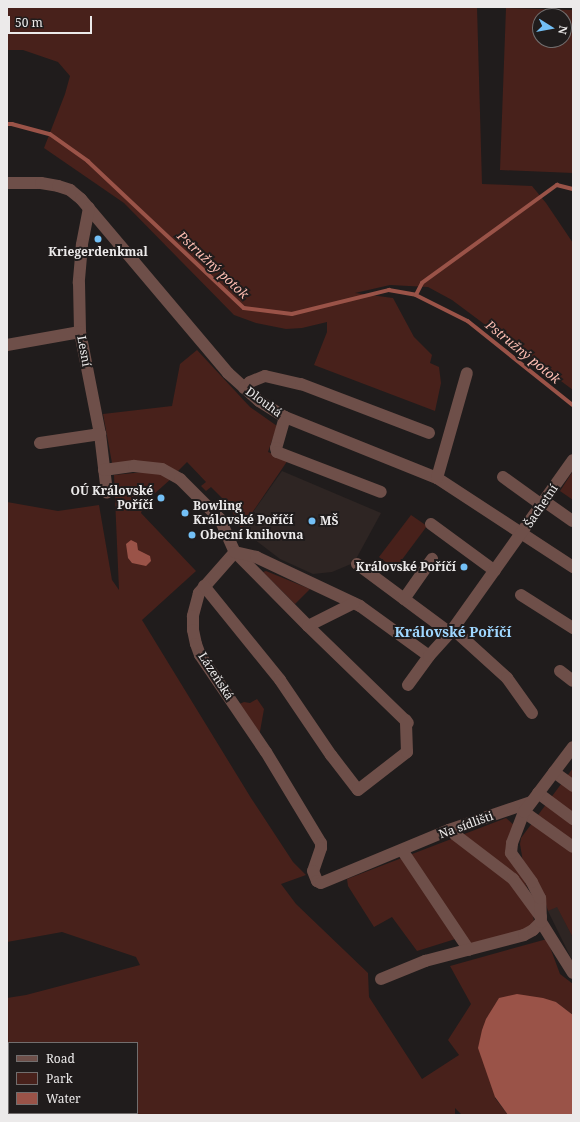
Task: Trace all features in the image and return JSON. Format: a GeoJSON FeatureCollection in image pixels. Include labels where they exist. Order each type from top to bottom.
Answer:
{"type":"FeatureCollection","features":[{"type":"Feature","properties":{"kind":"street","name":"Dlouhá"},"geometry":{"type":"LineString","coordinates":[[7,183],[41,183],[58,186],[70,190],[81,199],[228,373],[259,401],[285,417],[437,478],[573,567]]}},
{"type":"Feature","properties":{"kind":"street","name":"Lesní"},"geometry":{"type":"LineString","coordinates":[[89,208],[82,245],[79,284],[80,332],[100,434],[107,493]]}},
{"type":"Feature","properties":{"kind":"street"},"geometry":{"type":"LineString","coordinates":[[7,345],[80,332]]}},
{"type":"Feature","properties":{"kind":"street"},"geometry":{"type":"LineString","coordinates":[[437,478],[467,373]]}},
{"type":"Feature","properties":{"kind":"street"},"geometry":{"type":"LineString","coordinates":[[244,388],[250,382],[264,376],[301,384],[429,433]]}},
{"type":"Feature","properties":{"kind":"street"},"geometry":{"type":"LineString","coordinates":[[285,417],[276,448],[277,452],[381,492]]}},
{"type":"Feature","properties":{"kind":"street"},"geometry":{"type":"LineString","coordinates":[[40,443],[100,434]]}},
{"type":"Feature","properties":{"kind":"street","name":"Šachetní"},"geometry":{"type":"LineString","coordinates":[[523,533],[573,460]]}},
{"type":"Feature","properties":{"kind":"street"},"geometry":{"type":"LineString","coordinates":[[104,470],[134,466],[162,469],[175,475],[220,519],[235,552],[308,626],[407,722],[407,752],[358,790],[331,754],[280,680],[204,586]]}},
{"type":"Feature","properties":{"kind":"street"},"geometry":{"type":"LineString","coordinates":[[503,477],[573,521]]}},
{"type":"Feature","properties":{"kind":"street"},"geometry":{"type":"LineString","coordinates":[[432,524],[495,571]]}},
{"type":"Feature","properties":{"kind":"street"},"geometry":{"type":"LineString","coordinates":[[408,684],[429,656],[452,631],[523,533]]}},
{"type":"Feature","properties":{"kind":"street"},"geometry":{"type":"LineString","coordinates":[[235,552],[256,556],[354,603],[429,656]]}},
{"type":"Feature","properties":{"kind":"street","name":"Lázeňská"},"geometry":{"type":"LineString","coordinates":[[235,552],[199,593],[193,616],[193,630],[200,655],[266,752],[321,843],[322,848],[313,871],[317,881],[321,882]]}},
{"type":"Feature","properties":{"kind":"street"},"geometry":{"type":"LineString","coordinates":[[404,599],[432,558]]}},
{"type":"Feature","properties":{"kind":"street"},"geometry":{"type":"LineString","coordinates":[[357,564],[404,599],[452,631],[507,678],[532,713]]}},
{"type":"Feature","properties":{"kind":"street"},"geometry":{"type":"LineString","coordinates":[[521,595],[573,628]]}},
{"type":"Feature","properties":{"kind":"street"},"geometry":{"type":"LineString","coordinates":[[308,626],[354,603]]}},
{"type":"Feature","properties":{"kind":"street"},"geometry":{"type":"LineString","coordinates":[[560,671],[573,681]]}},
{"type":"Feature","properties":{"kind":"street"},"geometry":{"type":"LineString","coordinates":[[381,979],[425,962],[524,935],[533,930],[541,920],[540,898],[532,882],[511,853],[512,843],[531,802],[572,750]]}},
{"type":"Feature","properties":{"kind":"street"},"geometry":{"type":"LineString","coordinates":[[554,772],[573,786]]}},
{"type":"Feature","properties":{"kind":"street"},"geometry":{"type":"LineString","coordinates":[[531,802],[573,819]]}},
{"type":"Feature","properties":{"kind":"street"},"geometry":{"type":"LineString","coordinates":[[531,802],[573,846]]}},
{"type":"Feature","properties":{"kind":"street","name":"Na sídlišti"},"geometry":{"type":"LineString","coordinates":[[321,882],[449,830],[531,802]]}},
{"type":"Feature","properties":{"kind":"street"},"geometry":{"type":"LineString","coordinates":[[449,830],[513,879],[541,920],[573,973]]}},
{"type":"Feature","properties":{"kind":"street"},"geometry":{"type":"LineString","coordinates":[[402,850],[469,950]]}},
{"type":"Feature","properties":{"kind":"shaded area","name":"MŠ"},"geometry":{"type":"Polygon","coordinates":[[[282,471],[381,513],[356,559],[351,564],[332,572],[313,574],[280,559],[241,529],[282,471]]]}},
{"type":"Feature","properties":{"kind":"shaded area"},"geometry":{"type":"Polygon","coordinates":[[[557,906],[573,938],[573,962],[548,911],[557,906]]]}},
{"type":"Feature","properties":{"kind":"green space"},"geometry":{"type":"Polygon","coordinates":[[[7,7],[477,7],[482,184],[532,186],[546,203],[573,243],[573,390],[452,300],[428,287],[390,285],[355,293],[393,298],[414,337],[432,355],[430,363],[439,367],[441,383],[435,411],[314,365],[327,332],[327,322],[302,328],[286,329],[256,323],[234,315],[124,203],[44,148],[65,94],[70,76],[58,62],[23,50],[7,50],[7,7]]]}},
{"type":"Feature","properties":{"kind":"green space"},"geometry":{"type":"Polygon","coordinates":[[[506,8],[532,9],[532,48],[572,48],[573,10],[573,173],[500,170],[506,8]]]}},
{"type":"Feature","properties":{"kind":"green space"},"geometry":{"type":"Polygon","coordinates":[[[197,350],[250,407],[277,426],[268,452],[288,460],[241,529],[229,505],[211,487],[206,491],[201,486],[206,482],[187,462],[178,471],[149,463],[112,463],[103,414],[172,406],[180,364],[197,350]]]}},
{"type":"Feature","properties":{"kind":"green space"},"geometry":{"type":"Polygon","coordinates":[[[154,471],[172,478],[145,502],[141,513],[196,571],[142,620],[251,798],[293,862],[306,875],[281,884],[296,904],[368,973],[369,997],[422,1079],[459,1055],[448,1040],[471,1004],[450,966],[547,939],[560,974],[573,984],[573,1015],[556,1002],[495,1098],[508,1115],[462,1115],[455,1108],[455,1115],[7,1115],[7,998],[26,995],[140,965],[136,957],[62,932],[7,942],[7,502],[58,511],[99,505],[112,580],[119,590],[114,475],[154,471]]]}},
{"type":"Feature","properties":{"kind":"green space"},"geometry":{"type":"Polygon","coordinates":[[[573,471],[573,500],[560,491],[573,471]]]}},
{"type":"Feature","properties":{"kind":"green space"},"geometry":{"type":"Polygon","coordinates":[[[411,515],[427,526],[395,569],[379,557],[411,515]]]}},
{"type":"Feature","properties":{"kind":"green space"},"geometry":{"type":"Polygon","coordinates":[[[266,571],[310,589],[295,604],[263,572],[266,571]]]}},
{"type":"Feature","properties":{"kind":"green space"},"geometry":{"type":"Polygon","coordinates":[[[257,699],[264,709],[259,737],[239,704],[244,702],[250,703],[257,699]]]}},
{"type":"Feature","properties":{"kind":"green space"},"geometry":{"type":"Polygon","coordinates":[[[573,768],[573,938],[557,907],[548,911],[543,895],[523,862],[520,844],[521,838],[573,768]]]}},
{"type":"Feature","properties":{"kind":"green space"},"geometry":{"type":"Polygon","coordinates":[[[506,818],[515,826],[508,842],[537,911],[533,915],[534,921],[529,928],[473,947],[465,936],[417,951],[392,917],[374,927],[348,886],[347,879],[506,818]]]}},
{"type":"Feature","properties":{"kind":"water"},"geometry":{"type":"Polygon","coordinates":[[[131,540],[137,543],[138,550],[150,556],[151,561],[146,566],[132,563],[128,558],[126,544],[131,540]]]}},
{"type":"Feature","properties":{"kind":"water"},"geometry":{"type":"Polygon","coordinates":[[[517,994],[543,998],[556,1002],[573,1015],[573,1115],[508,1115],[495,1097],[478,1048],[486,1019],[499,998],[517,994]]]}},
{"type":"Feature","properties":{"kind":"waterway","name":"Pstružný potok"},"geometry":{"type":"LineString","coordinates":[[7,124],[50,134],[88,161],[244,308],[292,314],[389,290],[416,295],[468,321],[573,405]]}},
{"type":"Feature","properties":{"kind":"waterway"},"geometry":{"type":"LineString","coordinates":[[416,295],[422,283],[557,185],[573,189]]}},
{"type":"Feature","properties":{"kind":"place","name":"Kriegerdenkmal"},"geometry":{"type":"Point","coordinates":[98,239]}},
{"type":"Feature","properties":{"kind":"place","name":"OÚ Královské Poříčí"},"geometry":{"type":"Point","coordinates":[161,498]}},
{"type":"Feature","properties":{"kind":"place","name":"Bowling Královské Poříčí"},"geometry":{"type":"Point","coordinates":[185,513]}},
{"type":"Feature","properties":{"kind":"place","name":"MŠ"},"geometry":{"type":"Point","coordinates":[312,521]}},
{"type":"Feature","properties":{"kind":"place","name":"Obecní knihovna"},"geometry":{"type":"Point","coordinates":[192,535]}},
{"type":"Feature","properties":{"kind":"place","name":"Královské Poříčí"},"geometry":{"type":"Point","coordinates":[464,567]}},
{"type":"Feature","properties":{"kind":"district","name":"Královské Poříčí"},"geometry":{"type":"Point","coordinates":[453,632]}}]}
